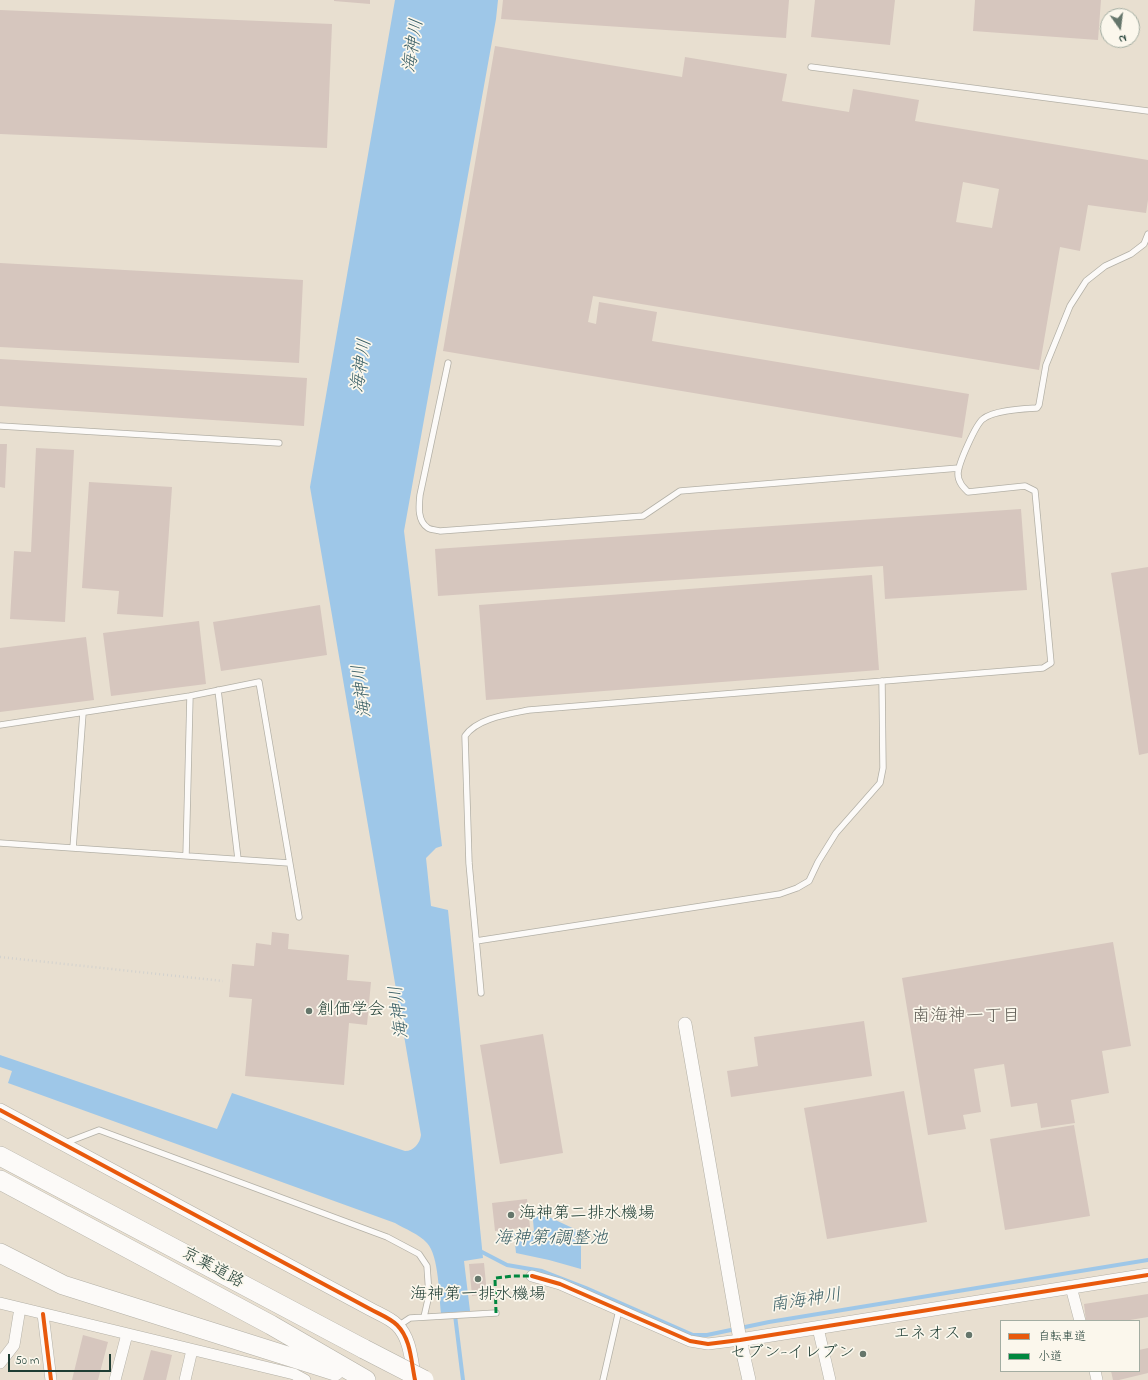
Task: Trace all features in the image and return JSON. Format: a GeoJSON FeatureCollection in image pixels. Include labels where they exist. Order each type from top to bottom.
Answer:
{"type":"FeatureCollection","features":[{"type":"Feature","properties":{"kind":"highway","name":"京葉道路"},"geometry":{"type":"LineString","coordinates":[[0,1156],[424,1380]]}},
{"type":"Feature","properties":{"kind":"highway","name":"京葉道路"},"geometry":{"type":"LineString","coordinates":[[2,1181],[271,1325],[366,1380]]}},
{"type":"Feature","properties":{"kind":"highway"},"geometry":{"type":"LineString","coordinates":[[0,1253],[63,1285],[361,1380]]}},
{"type":"Feature","properties":{"kind":"street"},"geometry":{"type":"LineString","coordinates":[[685,1024],[740,1340],[749,1380]]}},
{"type":"Feature","properties":{"kind":"street"},"geometry":{"type":"LineString","coordinates":[[0,1110],[370,1308],[398,1326],[403,1332],[409,1345],[415,1380]]}},
{"type":"Feature","properties":{"kind":"street"},"geometry":{"type":"LineString","coordinates":[[532,1276],[560,1284],[690,1340],[708,1344],[818,1328],[1148,1275]]}},
{"type":"Feature","properties":{"kind":"street"},"geometry":{"type":"LineString","coordinates":[[1071,1287],[1080,1320]]}},
{"type":"Feature","properties":{"kind":"street"},"geometry":{"type":"LineString","coordinates":[[0,1303],[192,1350],[284,1376],[294,1374],[305,1380]]}},
{"type":"Feature","properties":{"kind":"street"},"geometry":{"type":"LineString","coordinates":[[0,1363],[14,1345],[20,1308]]}},
{"type":"Feature","properties":{"kind":"street"},"geometry":{"type":"LineString","coordinates":[[43,1314],[51,1380]]}},
{"type":"Feature","properties":{"kind":"street"},"geometry":{"type":"LineString","coordinates":[[818,1328],[830,1380]]}},
{"type":"Feature","properties":{"kind":"street"},"geometry":{"type":"LineString","coordinates":[[115,1380],[127,1334]]}},
{"type":"Feature","properties":{"kind":"street"},"geometry":{"type":"LineString","coordinates":[[184,1380],[192,1350]]}},
{"type":"Feature","properties":{"kind":"lane"},"geometry":{"type":"LineString","coordinates":[[812,67],[1148,111]]}},
{"type":"Feature","properties":{"kind":"lane"},"geometry":{"type":"LineString","coordinates":[[481,993],[469,863],[465,736],[469,730],[477,724],[506,714],[529,710],[1043,668],[1051,663],[1035,491],[1025,486],[968,492],[960,485],[958,474],[959,468],[964,450],[983,419],[999,412],[1037,408],[1039,405],[1046,365],[1070,306],[1086,281],[1105,266],[1131,254],[1144,244],[1148,234]]}},
{"type":"Feature","properties":{"kind":"lane"},"geometry":{"type":"LineString","coordinates":[[448,363],[420,495],[419,511],[422,520],[428,528],[440,531],[643,516],[680,491],[959,468]]}},
{"type":"Feature","properties":{"kind":"lane"},"geometry":{"type":"LineString","coordinates":[[0,426],[279,443]]}},
{"type":"Feature","properties":{"kind":"lane"},"geometry":{"type":"LineString","coordinates":[[476,941],[780,894],[797,888],[809,881],[818,862],[836,833],[880,783],[883,768],[882,681]]}},
{"type":"Feature","properties":{"kind":"lane"},"geometry":{"type":"LineString","coordinates":[[0,725],[190,696],[259,682],[298,917]]}},
{"type":"Feature","properties":{"kind":"lane"},"geometry":{"type":"LineString","coordinates":[[218,690],[238,859]]}},
{"type":"Feature","properties":{"kind":"lane"},"geometry":{"type":"LineString","coordinates":[[186,856],[190,696]]}},
{"type":"Feature","properties":{"kind":"lane"},"geometry":{"type":"LineString","coordinates":[[73,848],[83,713]]}},
{"type":"Feature","properties":{"kind":"lane"},"geometry":{"type":"LineString","coordinates":[[0,843],[289,863]]}},
{"type":"Feature","properties":{"kind":"lane"},"geometry":{"type":"LineString","coordinates":[[63,1144],[99,1130],[387,1237],[419,1254],[427,1266],[429,1295],[424,1317]]}},
{"type":"Feature","properties":{"kind":"lane"},"geometry":{"type":"LineString","coordinates":[[603,1380],[619,1310]]}},
{"type":"Feature","properties":{"kind":"lane"},"geometry":{"type":"LineString","coordinates":[[398,1326],[410,1318],[496,1313]]}},
{"type":"Feature","properties":{"kind":"path"},"geometry":{"type":"LineString","coordinates":[[0,957],[223,981]]}},
{"type":"Feature","properties":{"kind":"water"},"geometry":{"type":"Polygon","coordinates":[[[395,0],[498,0],[496,19],[404,531],[442,846],[436,848],[426,858],[431,906],[448,910],[483,1258],[464,1261],[470,1311],[441,1313],[438,1276],[434,1257],[427,1243],[412,1232],[395,1223],[8,1083],[12,1071],[0,1067],[0,1055],[217,1129],[232,1093],[405,1151],[414,1148],[419,1141],[421,1135],[310,487],[395,0]]]}},
{"type":"Feature","properties":{"kind":"water","name":"海神第1調整池"},"geometry":{"type":"Polygon","coordinates":[[[532,1209],[581,1232],[581,1269],[516,1253],[514,1233],[534,1231],[532,1209]]]}},
{"type":"Feature","properties":{"kind":"building"},"geometry":{"type":"Polygon","coordinates":[[[370,0],[370,4],[334,1],[370,0]]]}},
{"type":"Feature","properties":{"kind":"building"},"geometry":{"type":"Polygon","coordinates":[[[503,0],[789,0],[786,38],[501,19],[503,0]]]}},
{"type":"Feature","properties":{"kind":"building"},"geometry":{"type":"Polygon","coordinates":[[[815,0],[895,0],[890,45],[811,37],[815,0]]]}},
{"type":"Feature","properties":{"kind":"building"},"geometry":{"type":"Polygon","coordinates":[[[975,0],[1101,0],[1098,40],[973,31],[975,0]]]}},
{"type":"Feature","properties":{"kind":"building"},"geometry":{"type":"Polygon","coordinates":[[[0,10],[332,24],[327,148],[0,134],[0,10]]]}},
{"type":"Feature","properties":{"kind":"building"},"geometry":{"type":"Polygon","coordinates":[[[495,46],[682,77],[685,57],[787,74],[782,101],[849,112],[853,89],[919,100],[915,121],[1148,160],[1148,200],[1146,213],[1088,205],[1080,251],[1060,247],[1039,370],[593,296],[588,322],[596,324],[599,302],[657,312],[652,341],[969,394],[962,438],[443,351],[495,46]],[[963,182],[956,222],[992,228],[999,189],[963,182]]]}},
{"type":"Feature","properties":{"kind":"building"},"geometry":{"type":"Polygon","coordinates":[[[0,263],[303,280],[299,363],[0,347],[0,263]]]}},
{"type":"Feature","properties":{"kind":"building"},"geometry":{"type":"Polygon","coordinates":[[[0,359],[307,378],[304,426],[0,406],[0,359]]]}},
{"type":"Feature","properties":{"kind":"building"},"geometry":{"type":"Polygon","coordinates":[[[0,444],[7,444],[5,488],[0,487],[0,444]]]}},
{"type":"Feature","properties":{"kind":"building"},"geometry":{"type":"Polygon","coordinates":[[[36,448],[74,450],[65,622],[10,619],[14,551],[31,552],[36,448]]]}},
{"type":"Feature","properties":{"kind":"building"},"geometry":{"type":"Polygon","coordinates":[[[89,482],[172,487],[163,617],[117,614],[119,591],[82,588],[89,482]]]}},
{"type":"Feature","properties":{"kind":"building"},"geometry":{"type":"Polygon","coordinates":[[[1021,509],[1027,590],[885,599],[883,566],[438,596],[435,549],[1021,509]]]}},
{"type":"Feature","properties":{"kind":"building"},"geometry":{"type":"Polygon","coordinates":[[[1148,567],[1148,753],[1139,755],[1111,573],[1148,567]]]}},
{"type":"Feature","properties":{"kind":"building"},"geometry":{"type":"Polygon","coordinates":[[[872,575],[879,670],[486,700],[479,605],[872,575]]]}},
{"type":"Feature","properties":{"kind":"building"},"geometry":{"type":"Polygon","coordinates":[[[320,605],[327,655],[221,671],[213,622],[320,605]]]}},
{"type":"Feature","properties":{"kind":"building"},"geometry":{"type":"Polygon","coordinates":[[[199,621],[206,684],[111,696],[103,633],[199,621]]]}},
{"type":"Feature","properties":{"kind":"building"},"geometry":{"type":"Polygon","coordinates":[[[86,637],[94,700],[0,712],[0,648],[86,637]]]}},
{"type":"Feature","properties":{"kind":"building","name":"創価学会"},"geometry":{"type":"Polygon","coordinates":[[[272,932],[289,934],[288,949],[349,955],[347,980],[371,982],[367,1025],[349,1023],[344,1085],[245,1076],[252,999],[229,997],[232,964],[254,966],[256,943],[271,945],[272,932]]]}},
{"type":"Feature","properties":{"kind":"building"},"geometry":{"type":"Polygon","coordinates":[[[1113,942],[1131,1046],[1102,1051],[1109,1093],[1071,1100],[1075,1123],[1041,1128],[1037,1103],[1011,1107],[1004,1064],[974,1069],[981,1112],[963,1115],[966,1129],[928,1135],[902,978],[1113,942]]]}},
{"type":"Feature","properties":{"kind":"building"},"geometry":{"type":"Polygon","coordinates":[[[864,1021],[872,1076],[731,1097],[727,1071],[758,1066],[754,1037],[864,1021]]]}},
{"type":"Feature","properties":{"kind":"building"},"geometry":{"type":"Polygon","coordinates":[[[543,1034],[563,1153],[500,1164],[480,1045],[543,1034]]]}},
{"type":"Feature","properties":{"kind":"building"},"geometry":{"type":"Polygon","coordinates":[[[904,1091],[927,1222],[827,1239],[804,1108],[904,1091]]]}},
{"type":"Feature","properties":{"kind":"building"},"geometry":{"type":"Polygon","coordinates":[[[1074,1125],[1090,1216],[1005,1230],[990,1139],[1074,1125]]]}},
{"type":"Feature","properties":{"kind":"building","name":"海神第二排水機場"},"geometry":{"type":"Polygon","coordinates":[[[527,1199],[530,1227],[495,1231],[492,1203],[527,1199]]]}},
{"type":"Feature","properties":{"kind":"building","name":"海神第一排水機場"},"geometry":{"type":"Polygon","coordinates":[[[484,1263],[487,1294],[472,1296],[469,1264],[484,1263]]]}},
{"type":"Feature","properties":{"kind":"building"},"geometry":{"type":"Polygon","coordinates":[[[1148,1294],[1148,1317],[1130,1320],[1086,1320],[1084,1304],[1148,1294]]]}},
{"type":"Feature","properties":{"kind":"building"},"geometry":{"type":"Polygon","coordinates":[[[83,1335],[108,1342],[98,1380],[72,1380],[83,1335]]]}},
{"type":"Feature","properties":{"kind":"building"},"geometry":{"type":"Polygon","coordinates":[[[1148,1348],[1148,1373],[1113,1380],[1111,1372],[1140,1372],[1140,1350],[1148,1348]]]}},
{"type":"Feature","properties":{"kind":"building"},"geometry":{"type":"Polygon","coordinates":[[[151,1350],[172,1355],[166,1380],[143,1380],[151,1350]]]}},
{"type":"Feature","properties":{"kind":"waterway","name":"南海神川"},"geometry":{"type":"LineString","coordinates":[[482,1252],[507,1265],[542,1271],[586,1288],[693,1335],[707,1335],[769,1322],[1148,1260]]}},
{"type":"Feature","properties":{"kind":"waterway","name":"海神川"},"geometry":{"type":"LineString","coordinates":[[454,1307],[463,1380]]}},
{"type":"Feature","properties":{"kind":"marked path"},"geometry":{"type":"LineString","coordinates":[[496,1313],[495,1278],[532,1276]]}},
{"type":"Feature","properties":{"kind":"cycle path"},"geometry":{"type":"LineString","coordinates":[[0,1110],[391,1320],[402,1331],[408,1344],[415,1380]]}},
{"type":"Feature","properties":{"kind":"cycle path"},"geometry":{"type":"LineString","coordinates":[[532,1276],[560,1284],[690,1341],[708,1344],[1148,1275]]}},
{"type":"Feature","properties":{"kind":"cycle path"},"geometry":{"type":"LineString","coordinates":[[43,1314],[51,1380]]}},
{"type":"Feature","properties":{"kind":"place","name":"創価学会"},"geometry":{"type":"Point","coordinates":[309,1011]}},
{"type":"Feature","properties":{"kind":"place","name":"海神第二排水機場"},"geometry":{"type":"Point","coordinates":[511,1215]}},
{"type":"Feature","properties":{"kind":"place","name":"海神第一排水機場"},"geometry":{"type":"Point","coordinates":[478,1279]}},
{"type":"Feature","properties":{"kind":"place","name":"エネオス"},"geometry":{"type":"Point","coordinates":[969,1335]}},
{"type":"Feature","properties":{"kind":"place","name":"セブン-イレブン"},"geometry":{"type":"Point","coordinates":[863,1354]}},
{"type":"Feature","properties":{"kind":"district","name":"南海神一丁目"},"geometry":{"type":"Point","coordinates":[966,1018]}}]}
